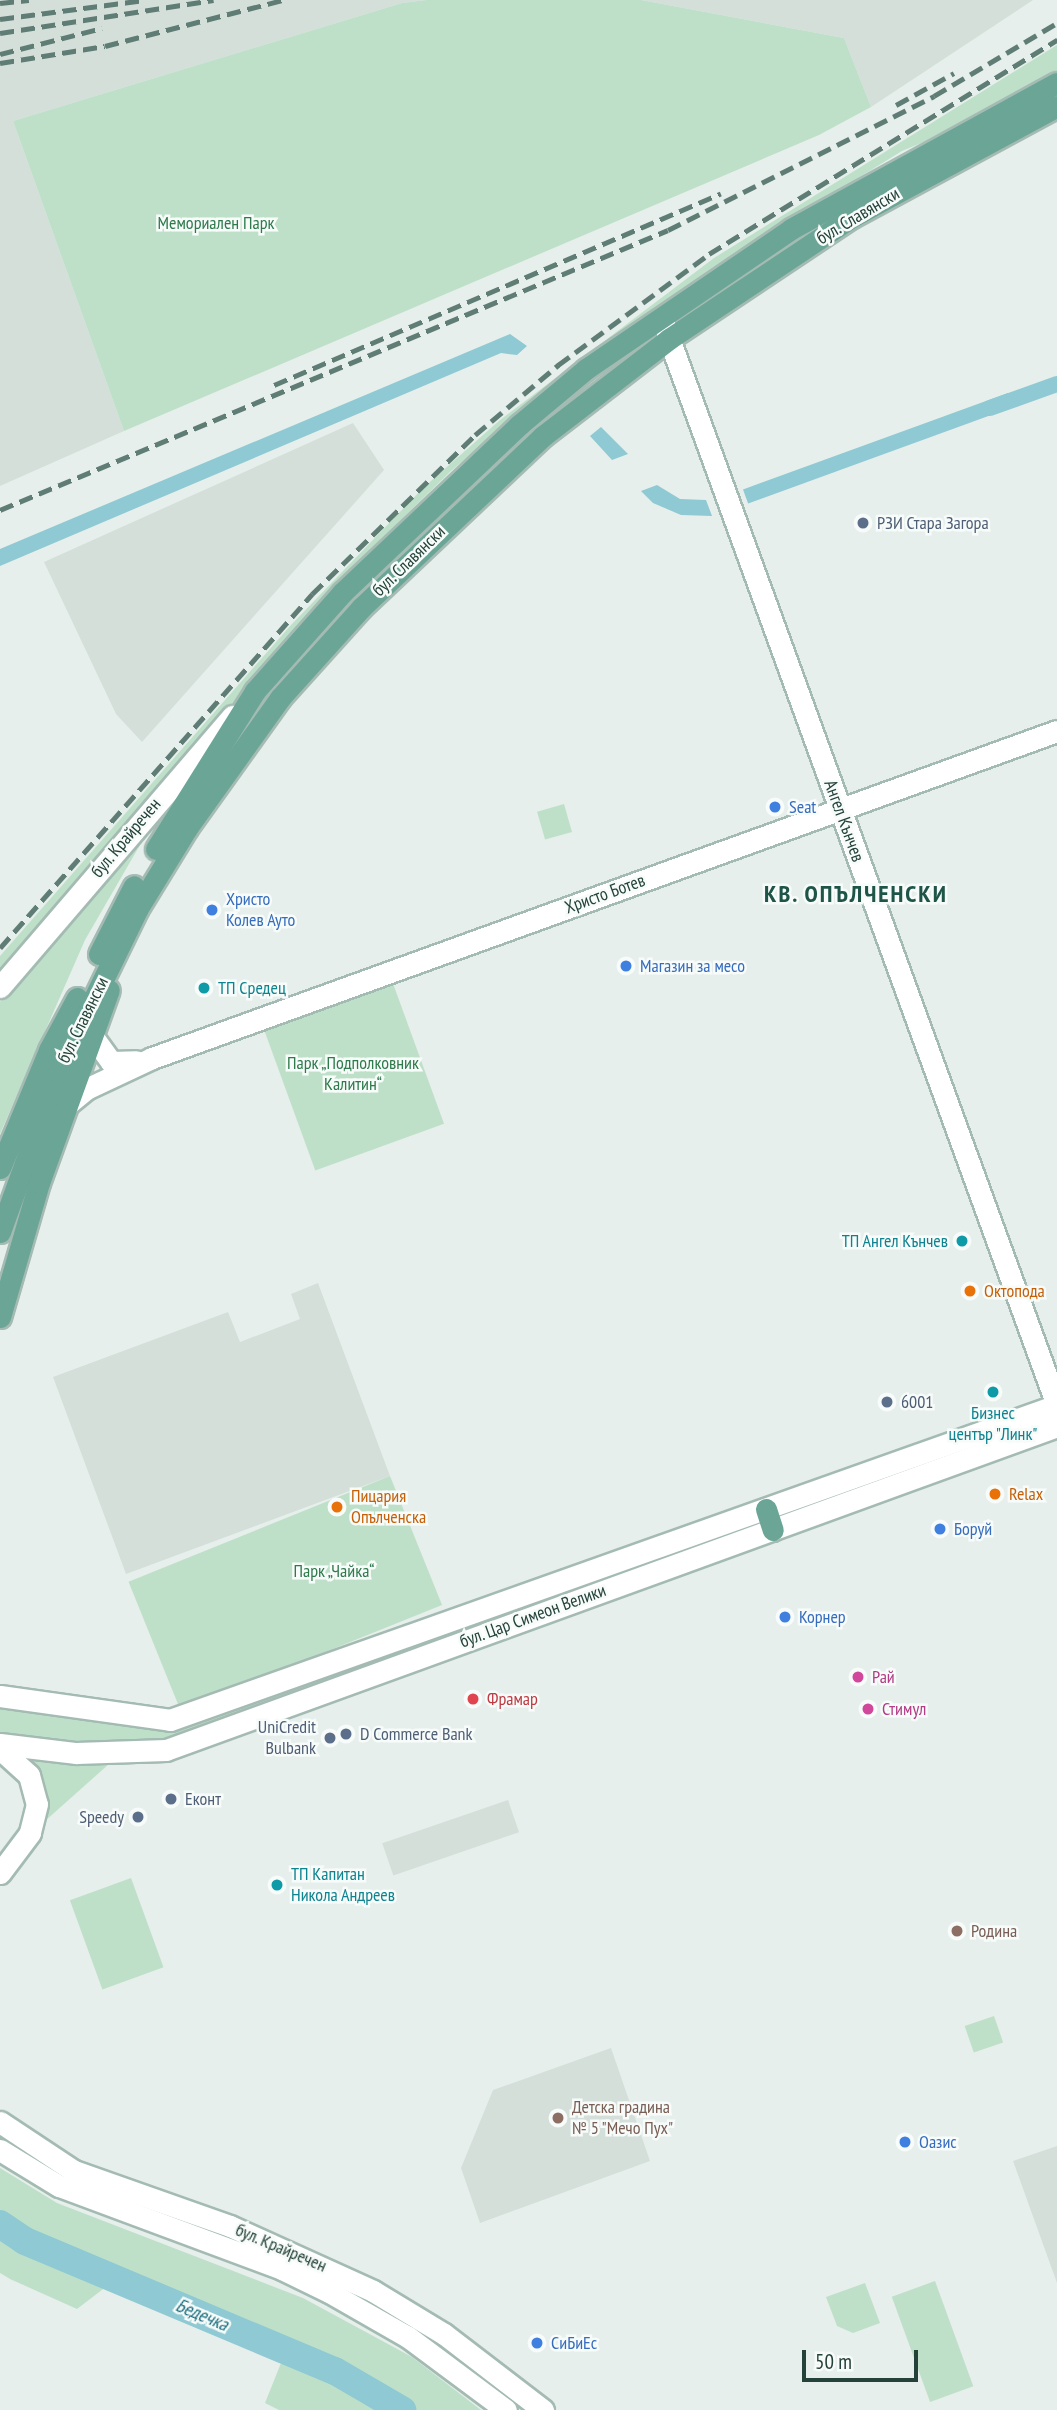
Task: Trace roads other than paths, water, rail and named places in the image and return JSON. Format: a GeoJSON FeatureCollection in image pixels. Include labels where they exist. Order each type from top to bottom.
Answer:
{"type":"FeatureCollection","features":[{"type":"Feature","properties":{"kind":"main road","name":"бул. Славянски"},"geometry":{"type":"LineString","coordinates":[[0,1168],[49,1050],[119,912],[255,691],[342,593],[459,477],[586,369],[791,229],[1057,83]]}},
{"type":"Feature","properties":{"kind":"main road","name":"бул. Славянски"},"geometry":{"type":"LineString","coordinates":[[0,1232],[58,1072],[138,908],[187,828],[279,698],[361,608],[543,436],[669,339],[852,217],[1057,106]]}},
{"type":"Feature","properties":{"kind":"main road","name":"Ангел Кънчев"},"geometry":{"type":"LineString","coordinates":[[661,316],[1057,1405]]}},
{"type":"Feature","properties":{"kind":"main road","name":"бул. Крайречен"},"geometry":{"type":"LineString","coordinates":[[0,987],[255,691]]}},
{"type":"Feature","properties":{"kind":"main road","name":"Христо Ботев"},"geometry":{"type":"LineString","coordinates":[[69,1103],[86,1089],[152,1058],[1057,731]]}},
{"type":"Feature","properties":{"kind":"main road"},"geometry":{"type":"LineString","coordinates":[[0,1317],[69,1103],[138,908]]}},
{"type":"Feature","properties":{"kind":"main road","name":"Христо Ботев"},"geometry":{"type":"LineString","coordinates":[[93,1037],[111,1062],[152,1058]]}},
{"type":"Feature","properties":{"kind":"main road","name":"бул. Цар Симеон Велики"},"geometry":{"type":"LineString","coordinates":[[0,1696],[170,1720],[1057,1405]]}},
{"type":"Feature","properties":{"kind":"main road","name":"бул. Цар Симеон Велики"},"geometry":{"type":"LineString","coordinates":[[0,1746],[103,1754],[166,1750],[1057,1426]]}},
{"type":"Feature","properties":{"kind":"main road"},"geometry":{"type":"LineString","coordinates":[[766,1508],[772,1530]]}},
{"type":"Feature","properties":{"kind":"main road"},"geometry":{"type":"LineString","coordinates":[[0,1746],[29,1775],[37,1804],[30,1833],[0,1872]]}},
{"type":"Feature","properties":{"kind":"main road","name":"бул. Крайречен"},"geometry":{"type":"LineString","coordinates":[[0,2122],[74,2171],[230,2226],[373,2291],[444,2334],[543,2410]]}},
{"type":"Feature","properties":{"kind":"main road","name":"бул. Крайречен"},"geometry":{"type":"LineString","coordinates":[[0,2150],[59,2186],[282,2269],[329,2292],[408,2337],[506,2410]]}},
{"type":"Feature","properties":{"kind":"water"},"geometry":{"type":"Polygon","coordinates":[[[510,334],[527,346],[517,355],[501,353],[0,566],[0,549],[510,334]]]}},
{"type":"Feature","properties":{"kind":"water"},"geometry":{"type":"Polygon","coordinates":[[[1008,393],[1013,407],[748,504],[743,489],[1008,393]]]}},
{"type":"Feature","properties":{"kind":"water"},"geometry":{"type":"Polygon","coordinates":[[[601,427],[628,454],[612,460],[590,436],[601,427]]]}},
{"type":"Feature","properties":{"kind":"water"},"geometry":{"type":"Polygon","coordinates":[[[657,485],[680,499],[706,500],[712,516],[681,515],[653,503],[641,491],[657,485]]]}},
{"type":"Feature","properties":{"kind":"waterway"},"geometry":{"type":"LineString","coordinates":[[990,408],[1057,384]]}},
{"type":"Feature","properties":{"kind":"waterway","name":"Бедечка"},"geometry":{"type":"LineString","coordinates":[[0,2224],[25,2241],[335,2371],[402,2410]]}},
{"type":"Feature","properties":{"kind":"railway"},"geometry":{"type":"LineString","coordinates":[[0,3],[29,0]]}},
{"type":"Feature","properties":{"kind":"railway"},"geometry":{"type":"LineString","coordinates":[[0,19],[145,0]]}},
{"type":"Feature","properties":{"kind":"railway"},"geometry":{"type":"LineString","coordinates":[[0,33],[213,0]]}},
{"type":"Feature","properties":{"kind":"railway"},"geometry":{"type":"LineString","coordinates":[[0,63],[105,46],[283,0]]}},
{"type":"Feature","properties":{"kind":"railway"},"geometry":{"type":"LineString","coordinates":[[0,510],[668,230],[934,96],[1057,23]]}},
{"type":"Feature","properties":{"kind":"railway"},"geometry":{"type":"LineString","coordinates":[[0,54],[102,28]]}},
{"type":"Feature","properties":{"kind":"railway"},"geometry":{"type":"LineString","coordinates":[[0,948],[312,594],[475,435],[558,365],[709,254],[1057,40]]}},
{"type":"Feature","properties":{"kind":"railway"},"geometry":{"type":"LineString","coordinates":[[896,105],[954,73]]}},
{"type":"Feature","properties":{"kind":"railway"},"geometry":{"type":"LineString","coordinates":[[274,385],[721,193]]}},
{"type":"Feature","properties":{"kind":"place","name":"РЗИ Стара Загора"},"geometry":{"type":"Point","coordinates":[863,523]}},
{"type":"Feature","properties":{"kind":"place","name":"Seat"},"geometry":{"type":"Point","coordinates":[775,807]}},
{"type":"Feature","properties":{"kind":"place","name":"Христо Колев Ауто"},"geometry":{"type":"Point","coordinates":[212,910]}},
{"type":"Feature","properties":{"kind":"place","name":"Магазин за месо"},"geometry":{"type":"Point","coordinates":[626,966]}},
{"type":"Feature","properties":{"kind":"place","name":"ТП Средец"},"geometry":{"type":"Point","coordinates":[204,988]}},
{"type":"Feature","properties":{"kind":"place","name":"ТП Ангел Кънчев"},"geometry":{"type":"Point","coordinates":[962,1241]}},
{"type":"Feature","properties":{"kind":"place","name":"Октопода"},"geometry":{"type":"Point","coordinates":[970,1291]}},
{"type":"Feature","properties":{"kind":"place","name":"Бизнес център \"Линк\""},"geometry":{"type":"Point","coordinates":[993,1392]}},
{"type":"Feature","properties":{"kind":"place","name":"6001"},"geometry":{"type":"Point","coordinates":[887,1402]}},
{"type":"Feature","properties":{"kind":"place","name":"Relax"},"geometry":{"type":"Point","coordinates":[995,1494]}},
{"type":"Feature","properties":{"kind":"place","name":"Пицария Опълченска"},"geometry":{"type":"Point","coordinates":[337,1507]}},
{"type":"Feature","properties":{"kind":"place","name":"Боруй"},"geometry":{"type":"Point","coordinates":[940,1529]}},
{"type":"Feature","properties":{"kind":"place","name":"Корнер"},"geometry":{"type":"Point","coordinates":[785,1617]}},
{"type":"Feature","properties":{"kind":"place","name":"Рай"},"geometry":{"type":"Point","coordinates":[858,1677]}},
{"type":"Feature","properties":{"kind":"place","name":"Фрамар"},"geometry":{"type":"Point","coordinates":[473,1699]}},
{"type":"Feature","properties":{"kind":"place","name":"Стимул"},"geometry":{"type":"Point","coordinates":[868,1709]}},
{"type":"Feature","properties":{"kind":"place","name":"D Commerce Bank"},"geometry":{"type":"Point","coordinates":[346,1734]}},
{"type":"Feature","properties":{"kind":"place","name":"UniCredit Bulbank"},"geometry":{"type":"Point","coordinates":[330,1738]}},
{"type":"Feature","properties":{"kind":"place","name":"Еконт"},"geometry":{"type":"Point","coordinates":[171,1799]}},
{"type":"Feature","properties":{"kind":"place","name":"Speedy"},"geometry":{"type":"Point","coordinates":[138,1817]}},
{"type":"Feature","properties":{"kind":"place","name":"ТП Капитан Никола Андреев"},"geometry":{"type":"Point","coordinates":[277,1885]}},
{"type":"Feature","properties":{"kind":"place","name":"Родина"},"geometry":{"type":"Point","coordinates":[957,1931]}},
{"type":"Feature","properties":{"kind":"place","name":"Детска градина № 5 \"Мечо Пух\""},"geometry":{"type":"Point","coordinates":[558,2118]}},
{"type":"Feature","properties":{"kind":"place","name":"Оазис"},"geometry":{"type":"Point","coordinates":[905,2142]}},
{"type":"Feature","properties":{"kind":"place","name":"СиБиЕс"},"geometry":{"type":"Point","coordinates":[537,2343]}},
{"type":"Feature","properties":{"kind":"district","name":"КВ. ОПЪЛЧЕНСКИ"},"geometry":{"type":"Point","coordinates":[856,894]}},
{"type":"Feature","properties":{"kind":"park label","name":"Мемориален Парк"},"geometry":{"type":"Point","coordinates":[216,223]}},
{"type":"Feature","properties":{"kind":"park label","name":"Парк „Подполковник Калитин“"},"geometry":{"type":"Point","coordinates":[353,1074]}},
{"type":"Feature","properties":{"kind":"park label","name":"Парк „Чайка“"},"geometry":{"type":"Point","coordinates":[334,1571]}}]}
